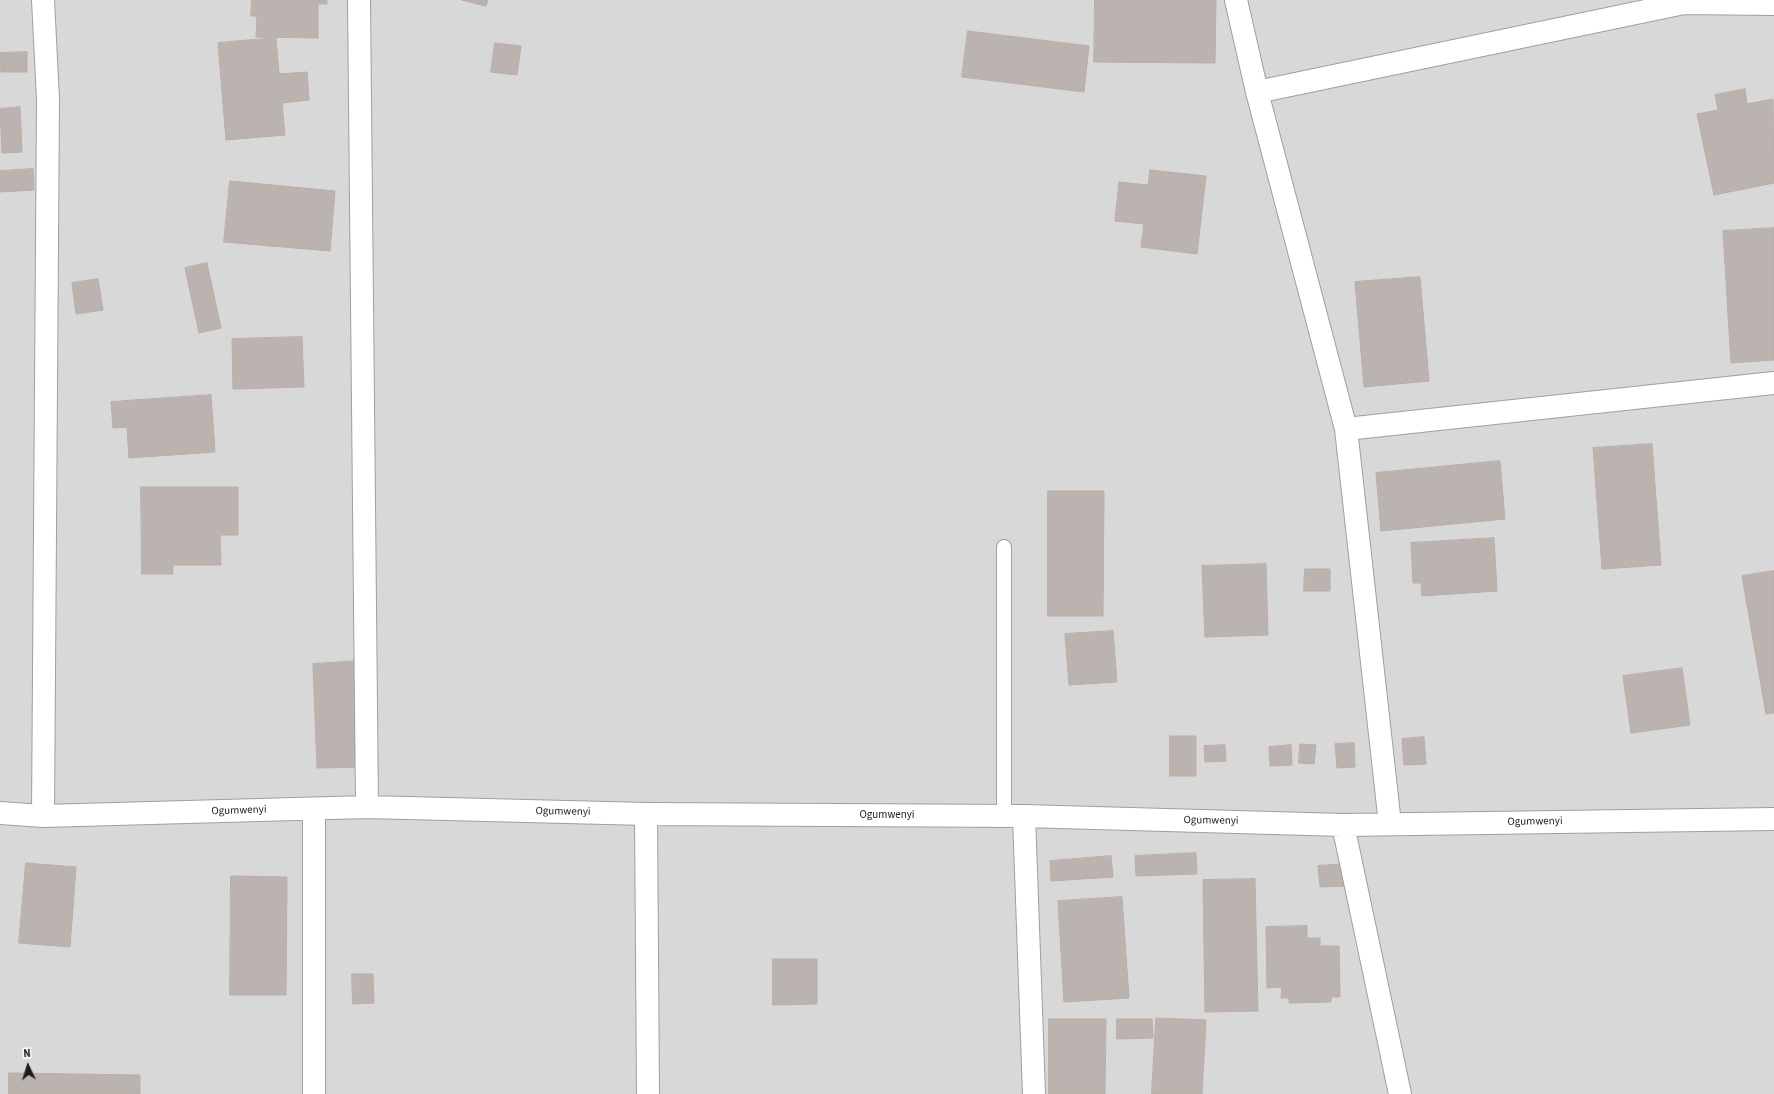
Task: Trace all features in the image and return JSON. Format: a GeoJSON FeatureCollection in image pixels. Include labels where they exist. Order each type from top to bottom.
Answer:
{"type":"FeatureCollection","features":[{"type":"Feature","properties":{"kind":"street"},"geometry":{"type":"LineString","coordinates":[[43,0],[48,107],[43,816]]}},
{"type":"Feature","properties":{"kind":"street"},"geometry":{"type":"LineString","coordinates":[[359,0],[367,807]]}},
{"type":"Feature","properties":{"kind":"street"},"geometry":{"type":"LineString","coordinates":[[1236,0],[1257,92],[1346,429],[1390,824]]}},
{"type":"Feature","properties":{"kind":"street"},"geometry":{"type":"LineString","coordinates":[[1257,92],[1684,3],[1774,4]]}},
{"type":"Feature","properties":{"kind":"street"},"geometry":{"type":"LineString","coordinates":[[1346,429],[1774,383]]}},
{"type":"Feature","properties":{"kind":"street","name":"Ogumwenyi"},"geometry":{"type":"LineString","coordinates":[[0,813],[43,816],[367,807],[646,814],[1014,816],[1343,825],[1774,819]]}},
{"type":"Feature","properties":{"kind":"street"},"geometry":{"type":"LineString","coordinates":[[314,809],[314,1094]]}},
{"type":"Feature","properties":{"kind":"street"},"geometry":{"type":"LineString","coordinates":[[646,814],[648,1094]]}},
{"type":"Feature","properties":{"kind":"street"},"geometry":{"type":"LineString","coordinates":[[1014,816],[1034,1094]]}},
{"type":"Feature","properties":{"kind":"street"},"geometry":{"type":"LineString","coordinates":[[1343,825],[1400,1094]]}},
{"type":"Feature","properties":{"kind":"lane"},"geometry":{"type":"LineString","coordinates":[[1004,547],[1014,816]]}},
{"type":"Feature","properties":{"kind":"shaded area"},"geometry":{"type":"Polygon","coordinates":[[[0,0],[1774,0],[1774,1094],[0,1094],[0,0]]]}},
{"type":"Feature","properties":{"kind":"building"},"geometry":{"type":"Polygon","coordinates":[[[252,0],[327,0],[327,4],[318,4],[318,38],[256,37],[257,16],[251,16],[252,0]]]}},
{"type":"Feature","properties":{"kind":"building"},"geometry":{"type":"Polygon","coordinates":[[[462,0],[488,0],[486,6],[462,0]]]}},
{"type":"Feature","properties":{"kind":"building"},"geometry":{"type":"Polygon","coordinates":[[[1095,0],[1216,0],[1215,63],[1094,62],[1095,0]]]}},
{"type":"Feature","properties":{"kind":"building"},"geometry":{"type":"Polygon","coordinates":[[[968,31],[1089,46],[1084,92],[962,77],[968,31]]]}},
{"type":"Feature","properties":{"kind":"building"},"geometry":{"type":"Polygon","coordinates":[[[276,38],[279,74],[307,72],[309,100],[282,103],[285,135],[226,140],[218,43],[276,38]]]}},
{"type":"Feature","properties":{"kind":"building"},"geometry":{"type":"Polygon","coordinates":[[[495,43],[521,46],[517,75],[491,72],[495,43]]]}},
{"type":"Feature","properties":{"kind":"building"},"geometry":{"type":"Polygon","coordinates":[[[27,52],[27,72],[1,72],[0,53],[27,52]]]}},
{"type":"Feature","properties":{"kind":"building"},"geometry":{"type":"Polygon","coordinates":[[[1745,89],[1747,104],[1773,99],[1774,183],[1714,195],[1697,114],[1718,110],[1715,95],[1745,89]]]}},
{"type":"Feature","properties":{"kind":"building"},"geometry":{"type":"Polygon","coordinates":[[[20,107],[22,152],[2,153],[0,109],[20,107]]]}},
{"type":"Feature","properties":{"kind":"building"},"geometry":{"type":"Polygon","coordinates":[[[33,169],[34,190],[0,192],[0,171],[33,169]]]}},
{"type":"Feature","properties":{"kind":"building"},"geometry":{"type":"Polygon","coordinates":[[[1150,170],[1206,176],[1197,254],[1141,247],[1144,224],[1115,221],[1119,182],[1148,185],[1150,170]]]}},
{"type":"Feature","properties":{"kind":"building"},"geometry":{"type":"Polygon","coordinates":[[[230,181],[335,191],[330,251],[224,242],[230,181]]]}},
{"type":"Feature","properties":{"kind":"building"},"geometry":{"type":"Polygon","coordinates":[[[1774,228],[1774,360],[1731,363],[1723,231],[1774,228]]]}},
{"type":"Feature","properties":{"kind":"building"},"geometry":{"type":"Polygon","coordinates":[[[207,263],[221,328],[199,333],[185,268],[207,263]]]}},
{"type":"Feature","properties":{"kind":"building"},"geometry":{"type":"Polygon","coordinates":[[[1420,277],[1429,381],[1364,387],[1355,282],[1420,277]]]}},
{"type":"Feature","properties":{"kind":"building"},"geometry":{"type":"Polygon","coordinates":[[[98,279],[103,310],[76,314],[72,283],[98,279]]]}},
{"type":"Feature","properties":{"kind":"building"},"geometry":{"type":"Polygon","coordinates":[[[302,337],[304,387],[233,389],[232,339],[302,337]]]}},
{"type":"Feature","properties":{"kind":"building"},"geometry":{"type":"Polygon","coordinates":[[[211,395],[215,452],[129,458],[127,427],[113,428],[111,402],[211,395]]]}},
{"type":"Feature","properties":{"kind":"building"},"geometry":{"type":"Polygon","coordinates":[[[1652,444],[1661,565],[1602,569],[1593,448],[1652,444]]]}},
{"type":"Feature","properties":{"kind":"building"},"geometry":{"type":"Polygon","coordinates":[[[1500,461],[1505,519],[1381,531],[1376,473],[1500,461]]]}},
{"type":"Feature","properties":{"kind":"building"},"geometry":{"type":"Polygon","coordinates":[[[141,487],[238,487],[238,535],[220,535],[221,565],[173,565],[173,574],[142,574],[141,487]]]}},
{"type":"Feature","properties":{"kind":"building"},"geometry":{"type":"Polygon","coordinates":[[[1048,491],[1104,491],[1103,616],[1048,616],[1048,491]]]}},
{"type":"Feature","properties":{"kind":"building"},"geometry":{"type":"Polygon","coordinates":[[[1494,538],[1497,591],[1422,596],[1421,583],[1413,583],[1411,543],[1494,538]]]}},
{"type":"Feature","properties":{"kind":"building"},"geometry":{"type":"Polygon","coordinates":[[[1266,564],[1268,635],[1205,637],[1202,566],[1266,564]]]}},
{"type":"Feature","properties":{"kind":"building"},"geometry":{"type":"Polygon","coordinates":[[[1305,569],[1330,569],[1330,591],[1304,591],[1305,569]]]}},
{"type":"Feature","properties":{"kind":"building"},"geometry":{"type":"Polygon","coordinates":[[[1774,571],[1774,713],[1766,714],[1742,576],[1774,571]]]}},
{"type":"Feature","properties":{"kind":"building"},"geometry":{"type":"Polygon","coordinates":[[[1113,631],[1117,682],[1069,685],[1065,634],[1113,631]]]}},
{"type":"Feature","properties":{"kind":"building"},"geometry":{"type":"Polygon","coordinates":[[[360,661],[365,767],[317,768],[313,664],[360,661]]]}},
{"type":"Feature","properties":{"kind":"building"},"geometry":{"type":"Polygon","coordinates":[[[1682,668],[1690,725],[1631,733],[1623,676],[1682,668]]]}},
{"type":"Feature","properties":{"kind":"building"},"geometry":{"type":"Polygon","coordinates":[[[1170,736],[1196,736],[1196,776],[1170,776],[1170,736]]]}},
{"type":"Feature","properties":{"kind":"building"},"geometry":{"type":"Polygon","coordinates":[[[1424,737],[1426,764],[1404,765],[1402,739],[1424,737]]]}},
{"type":"Feature","properties":{"kind":"building"},"geometry":{"type":"Polygon","coordinates":[[[1354,743],[1355,767],[1337,768],[1335,744],[1354,743]]]}},
{"type":"Feature","properties":{"kind":"building"},"geometry":{"type":"Polygon","coordinates":[[[1300,744],[1316,745],[1314,764],[1299,763],[1300,744]]]}},
{"type":"Feature","properties":{"kind":"building"},"geometry":{"type":"Polygon","coordinates":[[[1225,745],[1226,761],[1205,762],[1204,746],[1225,745]]]}},
{"type":"Feature","properties":{"kind":"building"},"geometry":{"type":"Polygon","coordinates":[[[1291,745],[1292,765],[1270,766],[1269,747],[1291,745]]]}},
{"type":"Feature","properties":{"kind":"building"},"geometry":{"type":"Polygon","coordinates":[[[1196,853],[1197,874],[1136,876],[1135,856],[1196,853]]]}},
{"type":"Feature","properties":{"kind":"building"},"geometry":{"type":"Polygon","coordinates":[[[1111,856],[1113,877],[1051,881],[1050,861],[1111,856]]]}},
{"type":"Feature","properties":{"kind":"building"},"geometry":{"type":"Polygon","coordinates":[[[26,863],[76,867],[70,947],[19,943],[26,863]]]}},
{"type":"Feature","properties":{"kind":"building"},"geometry":{"type":"Polygon","coordinates":[[[1345,864],[1347,886],[1320,887],[1318,866],[1345,864]]]}},
{"type":"Feature","properties":{"kind":"building"},"geometry":{"type":"Polygon","coordinates":[[[231,876],[287,877],[286,995],[230,995],[231,876]]]}},
{"type":"Feature","properties":{"kind":"building"},"geometry":{"type":"Polygon","coordinates":[[[1255,879],[1258,1011],[1205,1012],[1203,880],[1255,879]]]}},
{"type":"Feature","properties":{"kind":"building"},"geometry":{"type":"Polygon","coordinates":[[[1122,897],[1129,998],[1064,1002],[1058,901],[1122,897]]]}},
{"type":"Feature","properties":{"kind":"building"},"geometry":{"type":"Polygon","coordinates":[[[1307,926],[1307,938],[1320,938],[1320,946],[1339,946],[1340,997],[1331,997],[1331,1002],[1289,1003],[1289,998],[1281,998],[1282,987],[1267,988],[1266,927],[1307,926]]]}},
{"type":"Feature","properties":{"kind":"building"},"geometry":{"type":"Polygon","coordinates":[[[773,959],[817,959],[817,1004],[773,1005],[773,959]]]}},
{"type":"Feature","properties":{"kind":"building"},"geometry":{"type":"Polygon","coordinates":[[[352,974],[373,974],[374,1003],[353,1004],[352,974]]]}},
{"type":"Feature","properties":{"kind":"building"},"geometry":{"type":"Polygon","coordinates":[[[1156,1018],[1206,1020],[1202,1094],[1152,1094],[1156,1018]]]}},
{"type":"Feature","properties":{"kind":"building"},"geometry":{"type":"Polygon","coordinates":[[[1049,1019],[1106,1019],[1105,1094],[1049,1094],[1049,1019]]]}},
{"type":"Feature","properties":{"kind":"building"},"geometry":{"type":"Polygon","coordinates":[[[1117,1019],[1152,1019],[1153,1038],[1117,1039],[1117,1019]]]}},
{"type":"Feature","properties":{"kind":"building"},"geometry":{"type":"Polygon","coordinates":[[[9,1073],[140,1075],[140,1094],[9,1094],[9,1073]]]}}]}
